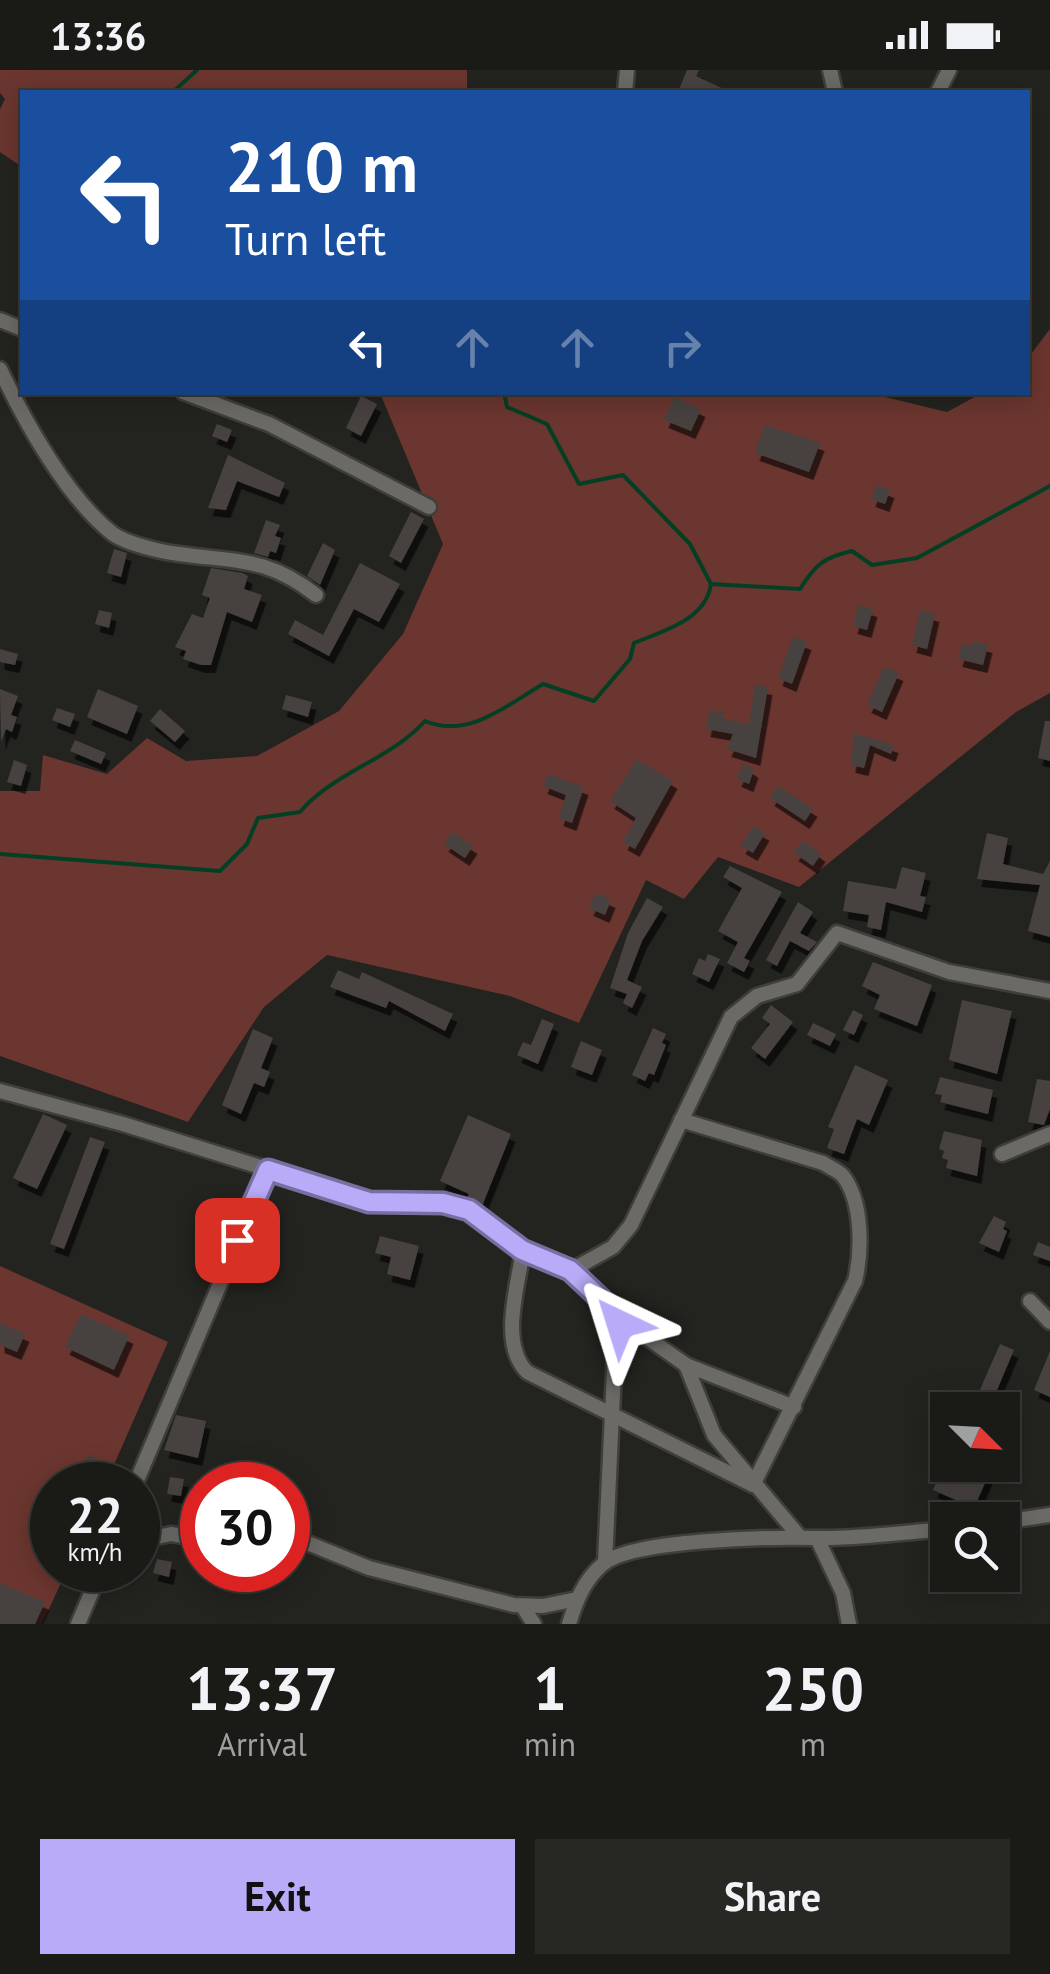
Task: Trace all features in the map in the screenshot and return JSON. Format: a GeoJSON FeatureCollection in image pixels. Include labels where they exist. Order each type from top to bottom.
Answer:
{"type":"FeatureCollection","features":[{"type":"Feature","properties":{"kind":"street"},"geometry":{"type":"LineString","coordinates":[[0,370],[22,415],[75,492],[115,536],[177,554],[223,556],[286,572],[316,595]]}},
{"type":"Feature","properties":{"kind":"street"},"geometry":{"type":"LineString","coordinates":[[191,395],[269,424],[430,507]]}},
{"type":"Feature","properties":{"kind":"street"},"geometry":{"type":"LineString","coordinates":[[570,1270],[613,1247],[630,1225],[731,1017],[744,1002],[797,984],[837,933],[949,972],[1050,990]]}},
{"type":"Feature","properties":{"kind":"street"},"geometry":{"type":"LineString","coordinates":[[2,1090],[369,1202],[443,1203],[469,1210],[522,1250],[570,1270],[621,1318],[686,1365],[794,1407]]}},
{"type":"Feature","properties":{"kind":"street"},"geometry":{"type":"LineString","coordinates":[[681,1120],[822,1164],[843,1175],[854,1203],[861,1256],[855,1280],[753,1486]]}},
{"type":"Feature","properties":{"kind":"street"},"geometry":{"type":"LineString","coordinates":[[1002,1154],[1050,1134]]}},
{"type":"Feature","properties":{"kind":"street"},"geometry":{"type":"LineString","coordinates":[[145,1462],[268,1170]]}},
{"type":"Feature","properties":{"kind":"street"},"geometry":{"type":"LineString","coordinates":[[522,1250],[512,1318],[519,1364],[540,1382],[753,1486]]}},
{"type":"Feature","properties":{"kind":"street"},"geometry":{"type":"LineString","coordinates":[[1030,1300],[1050,1322]]}},
{"type":"Feature","properties":{"kind":"street"},"geometry":{"type":"LineString","coordinates":[[569,1624],[576,1599],[605,1562],[615,1418],[615,1350],[621,1318]]}},
{"type":"Feature","properties":{"kind":"street"},"geometry":{"type":"LineString","coordinates":[[686,1365],[714,1434],[753,1486],[800,1536]]}},
{"type":"Feature","properties":{"kind":"street"},"geometry":{"type":"LineString","coordinates":[[1020,1519],[1050,1515]]}},
{"type":"Feature","properties":{"kind":"street"},"geometry":{"type":"LineString","coordinates":[[605,1562],[718,1539],[817,1538],[930,1530]]}},
{"type":"Feature","properties":{"kind":"street"},"geometry":{"type":"LineString","coordinates":[[817,1538],[843,1594],[849,1624]]}},
{"type":"Feature","properties":{"kind":"street"},"geometry":{"type":"LineString","coordinates":[[310,1544],[369,1568],[523,1607],[576,1599]]}},
{"type":"Feature","properties":{"kind":"street"},"geometry":{"type":"LineString","coordinates":[[78,1624],[92,1592]]}},
{"type":"Feature","properties":{"kind":"street"},"geometry":{"type":"LineString","coordinates":[[523,1607],[534,1624]]}},
{"type":"Feature","properties":{"kind":"shaded area"},"geometry":{"type":"Polygon","coordinates":[[[0,70],[467,70],[467,90],[20,90],[20,166],[0,152],[0,109],[5,99],[0,93],[0,70]]]}},
{"type":"Feature","properties":{"kind":"shaded area"},"geometry":{"type":"Polygon","coordinates":[[[1050,329],[1050,693],[1016,712],[799,887],[718,857],[684,899],[646,880],[579,1023],[510,996],[327,955],[264,1007],[188,1122],[0,1056],[0,791],[40,791],[43,755],[107,774],[147,738],[186,761],[257,756],[339,711],[403,634],[443,544],[381,395],[876,395],[947,412],[978,395],[1030,395],[1030,355],[1050,329]]]}},
{"type":"Feature","properties":{"kind":"shaded area"},"geometry":{"type":"Polygon","coordinates":[[[0,1266],[168,1342],[115,1462],[30,1462],[30,1592],[57,1592],[42,1624],[0,1624],[0,1266]]]}},
{"type":"Feature","properties":{"kind":"building"},"geometry":{"type":"Polygon","coordinates":[[[687,70],[699,70],[696,76],[726,90],[679,90],[687,70]]]}},
{"type":"Feature","properties":{"kind":"building"},"geometry":{"type":"Polygon","coordinates":[[[361,396],[377,404],[361,436],[346,428],[361,396]]]}},
{"type":"Feature","properties":{"kind":"building"},"geometry":{"type":"Polygon","coordinates":[[[674,397],[701,409],[691,431],[664,420],[674,397]]]}},
{"type":"Feature","properties":{"kind":"building"},"geometry":{"type":"Polygon","coordinates":[[[217,424],[232,430],[227,442],[212,436],[217,424]]]}},
{"type":"Feature","properties":{"kind":"building"},"geometry":{"type":"Polygon","coordinates":[[[765,425],[820,443],[809,472],[755,453],[765,425]]]}},
{"type":"Feature","properties":{"kind":"building"},"geometry":{"type":"Polygon","coordinates":[[[228,455],[285,483],[279,497],[237,481],[226,510],[208,508],[228,455]]]}},
{"type":"Feature","properties":{"kind":"building"},"geometry":{"type":"Polygon","coordinates":[[[876,485],[890,490],[885,504],[871,499],[876,485]]]}},
{"type":"Feature","properties":{"kind":"building"},"geometry":{"type":"Polygon","coordinates":[[[411,512],[424,519],[401,563],[389,556],[411,512]]]}},
{"type":"Feature","properties":{"kind":"building"},"geometry":{"type":"Polygon","coordinates":[[[266,520],[280,525],[275,536],[281,538],[276,553],[270,551],[268,557],[254,553],[266,520]]]}},
{"type":"Feature","properties":{"kind":"building"},"geometry":{"type":"Polygon","coordinates":[[[323,543],[335,550],[320,585],[307,576],[323,543]]]}},
{"type":"Feature","properties":{"kind":"building"},"geometry":{"type":"Polygon","coordinates":[[[114,549],[127,553],[121,577],[107,573],[114,549]]]}},
{"type":"Feature","properties":{"kind":"building"},"geometry":{"type":"Polygon","coordinates":[[[360,563],[400,584],[379,622],[354,609],[329,656],[288,634],[295,620],[323,635],[360,563]]]}},
{"type":"Feature","properties":{"kind":"building"},"geometry":{"type":"Polygon","coordinates":[[[211,568],[248,576],[244,589],[262,595],[252,622],[227,612],[211,665],[201,665],[183,659],[186,651],[175,647],[192,614],[203,618],[210,598],[202,595],[211,568]]]}},
{"type":"Feature","properties":{"kind":"building"},"geometry":{"type":"Polygon","coordinates":[[[859,605],[873,609],[867,630],[853,626],[859,605]]]}},
{"type":"Feature","properties":{"kind":"building"},"geometry":{"type":"Polygon","coordinates":[[[99,610],[112,613],[109,628],[95,624],[99,610]]]}},
{"type":"Feature","properties":{"kind":"building"},"geometry":{"type":"Polygon","coordinates":[[[920,610],[935,614],[927,649],[912,645],[920,610]]]}},
{"type":"Feature","properties":{"kind":"building"},"geometry":{"type":"Polygon","coordinates":[[[793,637],[807,642],[792,684],[778,678],[793,637]]]}},
{"type":"Feature","properties":{"kind":"building"},"geometry":{"type":"Polygon","coordinates":[[[973,641],[988,645],[983,665],[958,659],[962,644],[972,646],[973,641]]]}},
{"type":"Feature","properties":{"kind":"building"},"geometry":{"type":"Polygon","coordinates":[[[0,649],[18,654],[15,665],[0,662],[0,649]]]}},
{"type":"Feature","properties":{"kind":"building"},"geometry":{"type":"Polygon","coordinates":[[[884,667],[899,673],[882,712],[867,705],[884,667]]]}},
{"type":"Feature","properties":{"kind":"building"},"geometry":{"type":"Polygon","coordinates":[[[755,685],[768,687],[756,758],[727,749],[733,734],[706,729],[710,710],[724,712],[723,719],[749,724],[755,685]]]}},
{"type":"Feature","properties":{"kind":"building"},"geometry":{"type":"Polygon","coordinates":[[[0,689],[18,696],[11,715],[17,717],[12,732],[6,729],[1,742],[0,689]]]}},
{"type":"Feature","properties":{"kind":"building"},"geometry":{"type":"Polygon","coordinates":[[[98,689],[138,706],[127,734],[87,717],[98,689]]]}},
{"type":"Feature","properties":{"kind":"building"},"geometry":{"type":"Polygon","coordinates":[[[286,695],[312,702],[308,717],[282,709],[286,695]]]}},
{"type":"Feature","properties":{"kind":"building"},"geometry":{"type":"Polygon","coordinates":[[[57,708],[75,714],[70,727],[52,720],[57,708]]]}},
{"type":"Feature","properties":{"kind":"building"},"geometry":{"type":"Polygon","coordinates":[[[160,709],[185,731],[175,742],[150,721],[160,709]]]}},
{"type":"Feature","properties":{"kind":"building"},"geometry":{"type":"Polygon","coordinates":[[[1045,721],[1050,721],[1050,761],[1038,758],[1045,721]]]}},
{"type":"Feature","properties":{"kind":"building"},"geometry":{"type":"Polygon","coordinates":[[[854,733],[894,745],[891,754],[870,745],[864,768],[851,765],[854,733]]]}},
{"type":"Feature","properties":{"kind":"building"},"geometry":{"type":"Polygon","coordinates":[[[75,740],[106,753],[101,764],[70,751],[75,740]]]}},
{"type":"Feature","properties":{"kind":"building"},"geometry":{"type":"Polygon","coordinates":[[[637,759],[673,781],[635,849],[623,842],[636,818],[610,801],[637,759]]]}},
{"type":"Feature","properties":{"kind":"building"},"geometry":{"type":"Polygon","coordinates":[[[14,760],[27,765],[21,786],[7,782],[14,760]]]}},
{"type":"Feature","properties":{"kind":"building"},"geometry":{"type":"Polygon","coordinates":[[[744,763],[754,770],[749,784],[737,779],[744,763]]]}},
{"type":"Feature","properties":{"kind":"building"},"geometry":{"type":"Polygon","coordinates":[[[548,774],[584,787],[572,823],[559,818],[566,795],[543,786],[548,774]]]}},
{"type":"Feature","properties":{"kind":"building"},"geometry":{"type":"Polygon","coordinates":[[[778,786],[813,809],[805,821],[770,798],[778,786]]]}},
{"type":"Feature","properties":{"kind":"building"},"geometry":{"type":"Polygon","coordinates":[[[753,826],[765,833],[753,853],[741,846],[753,826]]]}},
{"type":"Feature","properties":{"kind":"building"},"geometry":{"type":"Polygon","coordinates":[[[452,832],[473,846],[465,858],[444,844],[452,832]]]}},
{"type":"Feature","properties":{"kind":"building"},"geometry":{"type":"Polygon","coordinates":[[[987,833],[1008,838],[1003,864],[1043,874],[1050,861],[1050,937],[1028,931],[1040,885],[977,879],[987,833]]]}},
{"type":"Feature","properties":{"kind":"building"},"geometry":{"type":"Polygon","coordinates":[[[803,841],[821,854],[813,866],[794,853],[803,841]]]}},
{"type":"Feature","properties":{"kind":"building"},"geometry":{"type":"Polygon","coordinates":[[[730,866],[782,892],[744,958],[750,961],[744,972],[727,963],[738,942],[718,931],[742,888],[723,877],[730,866]]]}},
{"type":"Feature","properties":{"kind":"building"},"geometry":{"type":"Polygon","coordinates":[[[902,867],[926,873],[920,896],[926,897],[922,912],[886,902],[881,930],[867,927],[869,915],[843,911],[848,881],[896,889],[902,867]]]}},
{"type":"Feature","properties":{"kind":"building"},"geometry":{"type":"Polygon","coordinates":[[[596,893],[611,900],[605,915],[589,908],[596,893]]]}},
{"type":"Feature","properties":{"kind":"building"},"geometry":{"type":"Polygon","coordinates":[[[647,898],[663,907],[642,941],[627,980],[642,987],[632,1008],[623,1003],[627,994],[610,988],[628,933],[647,898]]]}},
{"type":"Feature","properties":{"kind":"building"},"geometry":{"type":"Polygon","coordinates":[[[798,902],[813,912],[800,933],[817,942],[809,951],[790,941],[777,966],[766,960],[798,902]]]}},
{"type":"Feature","properties":{"kind":"building"},"geometry":{"type":"Polygon","coordinates":[[[708,954],[720,959],[709,982],[692,974],[699,958],[705,961],[708,954]]]}},
{"type":"Feature","properties":{"kind":"building"},"geometry":{"type":"Polygon","coordinates":[[[873,962],[932,985],[917,1026],[874,1009],[880,995],[862,986],[873,962]]]}},
{"type":"Feature","properties":{"kind":"building"},"geometry":{"type":"Polygon","coordinates":[[[338,970],[359,979],[362,972],[453,1014],[445,1031],[389,1001],[386,1008],[330,987],[338,970]]]}},
{"type":"Feature","properties":{"kind":"building"},"geometry":{"type":"Polygon","coordinates":[[[962,1000],[1012,1011],[997,1074],[949,1060],[962,1000]]]}},
{"type":"Feature","properties":{"kind":"building"},"geometry":{"type":"Polygon","coordinates":[[[771,1005],[793,1022],[765,1059],[751,1048],[770,1024],[762,1018],[771,1005]]]}},
{"type":"Feature","properties":{"kind":"building"},"geometry":{"type":"Polygon","coordinates":[[[853,1010],[863,1015],[854,1035],[843,1030],[853,1010]]]}},
{"type":"Feature","properties":{"kind":"building"},"geometry":{"type":"Polygon","coordinates":[[[542,1019],[554,1024],[538,1064],[517,1055],[523,1042],[531,1045],[542,1019]]]}},
{"type":"Feature","properties":{"kind":"building"},"geometry":{"type":"Polygon","coordinates":[[[813,1023],[836,1034],[830,1046],[807,1035],[813,1023]]]}},
{"type":"Feature","properties":{"kind":"building"},"geometry":{"type":"Polygon","coordinates":[[[653,1028],[666,1034],[662,1043],[666,1045],[654,1075],[649,1073],[645,1081],[632,1075],[653,1028]]]}},
{"type":"Feature","properties":{"kind":"building"},"geometry":{"type":"Polygon","coordinates":[[[253,1029],[273,1038],[261,1068],[270,1072],[264,1087],[254,1083],[241,1114],[222,1105],[253,1029]]]}},
{"type":"Feature","properties":{"kind":"building"},"geometry":{"type":"Polygon","coordinates":[[[581,1041],[602,1050],[592,1075],[571,1067],[581,1041]]]}},
{"type":"Feature","properties":{"kind":"building"},"geometry":{"type":"Polygon","coordinates":[[[855,1065],[888,1080],[869,1125],[857,1119],[844,1154],[827,1148],[834,1129],[828,1127],[855,1065]]]}},
{"type":"Feature","properties":{"kind":"building"},"geometry":{"type":"Polygon","coordinates":[[[940,1077],[993,1090],[988,1114],[940,1102],[942,1095],[935,1094],[940,1077]]]}},
{"type":"Feature","properties":{"kind":"building"},"geometry":{"type":"Polygon","coordinates":[[[1037,1079],[1050,1081],[1050,1109],[1044,1125],[1028,1122],[1037,1079]]]}},
{"type":"Feature","properties":{"kind":"building"},"geometry":{"type":"Polygon","coordinates":[[[43,1114],[67,1125],[37,1189],[13,1178],[43,1114]]]}},
{"type":"Feature","properties":{"kind":"building"},"geometry":{"type":"Polygon","coordinates":[[[468,1115],[511,1134],[482,1206],[467,1198],[469,1194],[440,1181],[468,1115]]]}},
{"type":"Feature","properties":{"kind":"building"},"geometry":{"type":"Polygon","coordinates":[[[944,1131],[982,1140],[977,1176],[946,1168],[948,1160],[942,1158],[944,1151],[939,1149],[944,1131]]]}},
{"type":"Feature","properties":{"kind":"building"},"geometry":{"type":"Polygon","coordinates":[[[90,1137],[105,1142],[64,1249],[50,1244],[90,1137]]]}},
{"type":"Feature","properties":{"kind":"building"},"geometry":{"type":"Polygon","coordinates":[[[994,1216],[1006,1222],[1003,1229],[1007,1231],[999,1252],[979,1243],[994,1216]]]}},
{"type":"Feature","properties":{"kind":"building"},"geometry":{"type":"Polygon","coordinates":[[[380,1236],[419,1246],[410,1280],[387,1274],[391,1257],[375,1253],[380,1236]]]}},
{"type":"Feature","properties":{"kind":"building"},"geometry":{"type":"Polygon","coordinates":[[[1038,1242],[1050,1247],[1050,1261],[1033,1255],[1038,1242]]]}},
{"type":"Feature","properties":{"kind":"building"},"geometry":{"type":"Polygon","coordinates":[[[81,1314],[129,1336],[114,1370],[65,1347],[81,1314]]]}},
{"type":"Feature","properties":{"kind":"building"},"geometry":{"type":"Polygon","coordinates":[[[0,1323],[25,1334],[17,1352],[0,1345],[0,1323]]]}},
{"type":"Feature","properties":{"kind":"building"},"geometry":{"type":"Polygon","coordinates":[[[1000,1344],[1014,1350],[996,1392],[979,1392],[1000,1344]]]}},
{"type":"Feature","properties":{"kind":"building"},"geometry":{"type":"Polygon","coordinates":[[[1050,1351],[1050,1397],[1034,1390],[1050,1351]]]}},
{"type":"Feature","properties":{"kind":"building"},"geometry":{"type":"Polygon","coordinates":[[[176,1415],[206,1421],[198,1458],[164,1450],[176,1415]]]}},
{"type":"Feature","properties":{"kind":"building"},"geometry":{"type":"Polygon","coordinates":[[[88,1455],[103,1461],[103,1462],[85,1462],[88,1455]]]}},
{"type":"Feature","properties":{"kind":"building"},"geometry":{"type":"Polygon","coordinates":[[[170,1477],[180,1478],[180,1496],[167,1494],[170,1477]]]}},
{"type":"Feature","properties":{"kind":"building"},"geometry":{"type":"Polygon","coordinates":[[[937,1482],[985,1482],[977,1502],[960,1502],[933,1490],[937,1482]]]}},
{"type":"Feature","properties":{"kind":"building"},"geometry":{"type":"Polygon","coordinates":[[[160,1560],[172,1562],[169,1577],[160,1575],[160,1560]]]}},
{"type":"Feature","properties":{"kind":"building"},"geometry":{"type":"Polygon","coordinates":[[[0,1583],[45,1602],[35,1624],[0,1624],[0,1583]]]}},
{"type":"Feature","properties":{"kind":"waterway"},"geometry":{"type":"LineString","coordinates":[[175,90],[197,70]]}},
{"type":"Feature","properties":{"kind":"waterway"},"geometry":{"type":"LineString","coordinates":[[505,395],[507,407],[547,424],[579,484],[623,475],[690,544],[711,584],[800,589],[821,563],[842,553],[852,551],[872,565],[917,558],[1050,486]]}},
{"type":"Feature","properties":{"kind":"waterway"},"geometry":{"type":"LineString","coordinates":[[0,854],[220,871],[247,844],[258,818],[300,812],[329,786],[395,746],[425,721],[456,726],[471,723],[543,684],[594,701],[630,659],[634,643],[670,629],[692,615],[701,607],[711,584]]}},
{"type":"Feature","properties":{"kind":"route"},"geometry":{"type":"LineString","coordinates":[[237,1240],[268,1170],[369,1202],[443,1203],[469,1210],[522,1250],[570,1270],[621,1318],[620,1324]]}}]}
